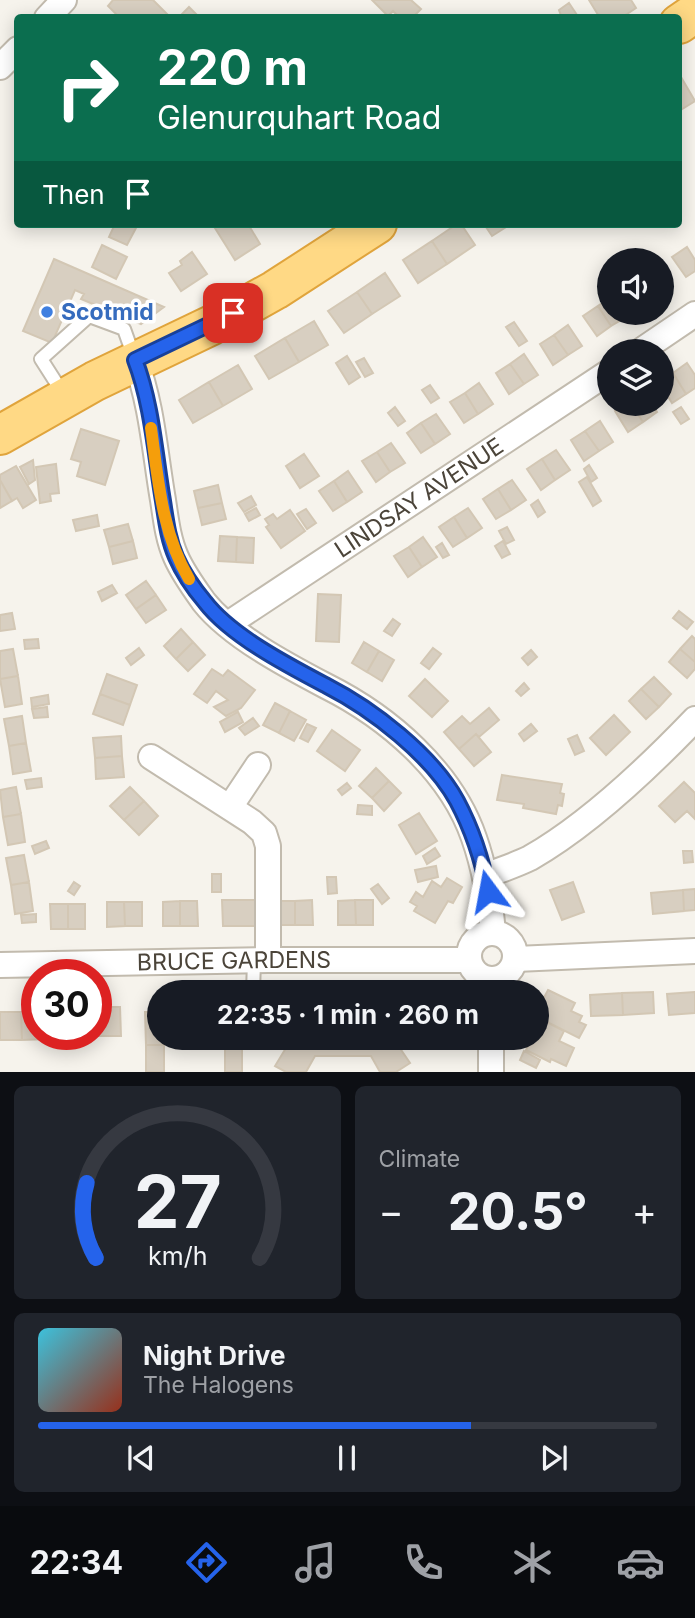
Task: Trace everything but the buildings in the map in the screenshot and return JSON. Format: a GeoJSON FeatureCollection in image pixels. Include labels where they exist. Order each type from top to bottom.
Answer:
{"type":"FeatureCollection","features":[{"type":"Feature","properties":{"kind":"highway"},"geometry":{"type":"LineString","coordinates":[[0,435],[135,360],[212,325],[275,290],[371,228]]}},
{"type":"Feature","properties":{"kind":"street"},"geometry":{"type":"LineString","coordinates":[[51,14],[64,0]]}},
{"type":"Feature","properties":{"kind":"street"},"geometry":{"type":"LineString","coordinates":[[0,67],[14,53]]}},
{"type":"Feature","properties":{"kind":"street"},"geometry":{"type":"LineString","coordinates":[[658,339],[695,314]]}},
{"type":"Feature","properties":{"kind":"street"},"geometry":{"type":"LineString","coordinates":[[135,360],[147,404],[168,534],[177,559],[207,605],[228,624],[259,648],[360,706],[394,731],[428,762],[456,798],[474,837],[485,876],[493,932]]}},
{"type":"Feature","properties":{"kind":"street","name":"LINDSAY AVENUE"},"geometry":{"type":"LineString","coordinates":[[228,624],[597,380]]}},
{"type":"Feature","properties":{"kind":"street"},"geometry":{"type":"LineString","coordinates":[[485,876],[530,858],[583,820],[650,763],[695,719]]}},
{"type":"Feature","properties":{"kind":"street"},"geometry":{"type":"LineString","coordinates":[[151,757],[230,807],[264,834],[268,846],[261,960]]}},
{"type":"Feature","properties":{"kind":"street"},"geometry":{"type":"LineString","coordinates":[[230,807],[258,765]]}},
{"type":"Feature","properties":{"kind":"street"},"geometry":{"type":"LineString","coordinates":[[485,980],[469,960],[469,953],[474,940],[493,932],[507,938],[515,951],[516,959],[510,971],[499,980]]}},
{"type":"Feature","properties":{"kind":"street"},"geometry":{"type":"LineString","coordinates":[[516,959],[695,951]]}},
{"type":"Feature","properties":{"kind":"street","name":"BRUCE GARDENS"},"geometry":{"type":"LineString","coordinates":[[0,965],[261,960],[469,960]]}},
{"type":"Feature","properties":{"kind":"street"},"geometry":{"type":"LineString","coordinates":[[491,1050],[491,1072]]}},
{"type":"Feature","properties":{"kind":"lane"},"geometry":{"type":"LineString","coordinates":[[66,397],[41,359],[89,316],[124,328],[135,360]]}},
{"type":"Feature","properties":{"kind":"lane"},"geometry":{"type":"LineString","coordinates":[[256,980],[261,960]]}},
{"type":"Feature","properties":{"kind":"slow traffic"},"geometry":{"type":"LineString","coordinates":[[151,428],[168,534],[177,559],[189,579]]}},
{"type":"Feature","properties":{"kind":"place","name":"Scotmid"},"geometry":{"type":"Point","coordinates":[47,312]}},
{"type":"Feature","properties":{"kind":"route"},"geometry":{"type":"LineString","coordinates":[[233,313],[135,360],[147,404],[168,534],[177,559],[207,605],[228,624],[259,648],[360,706],[394,731],[428,762],[456,798],[474,837],[488,891]]}}]}
